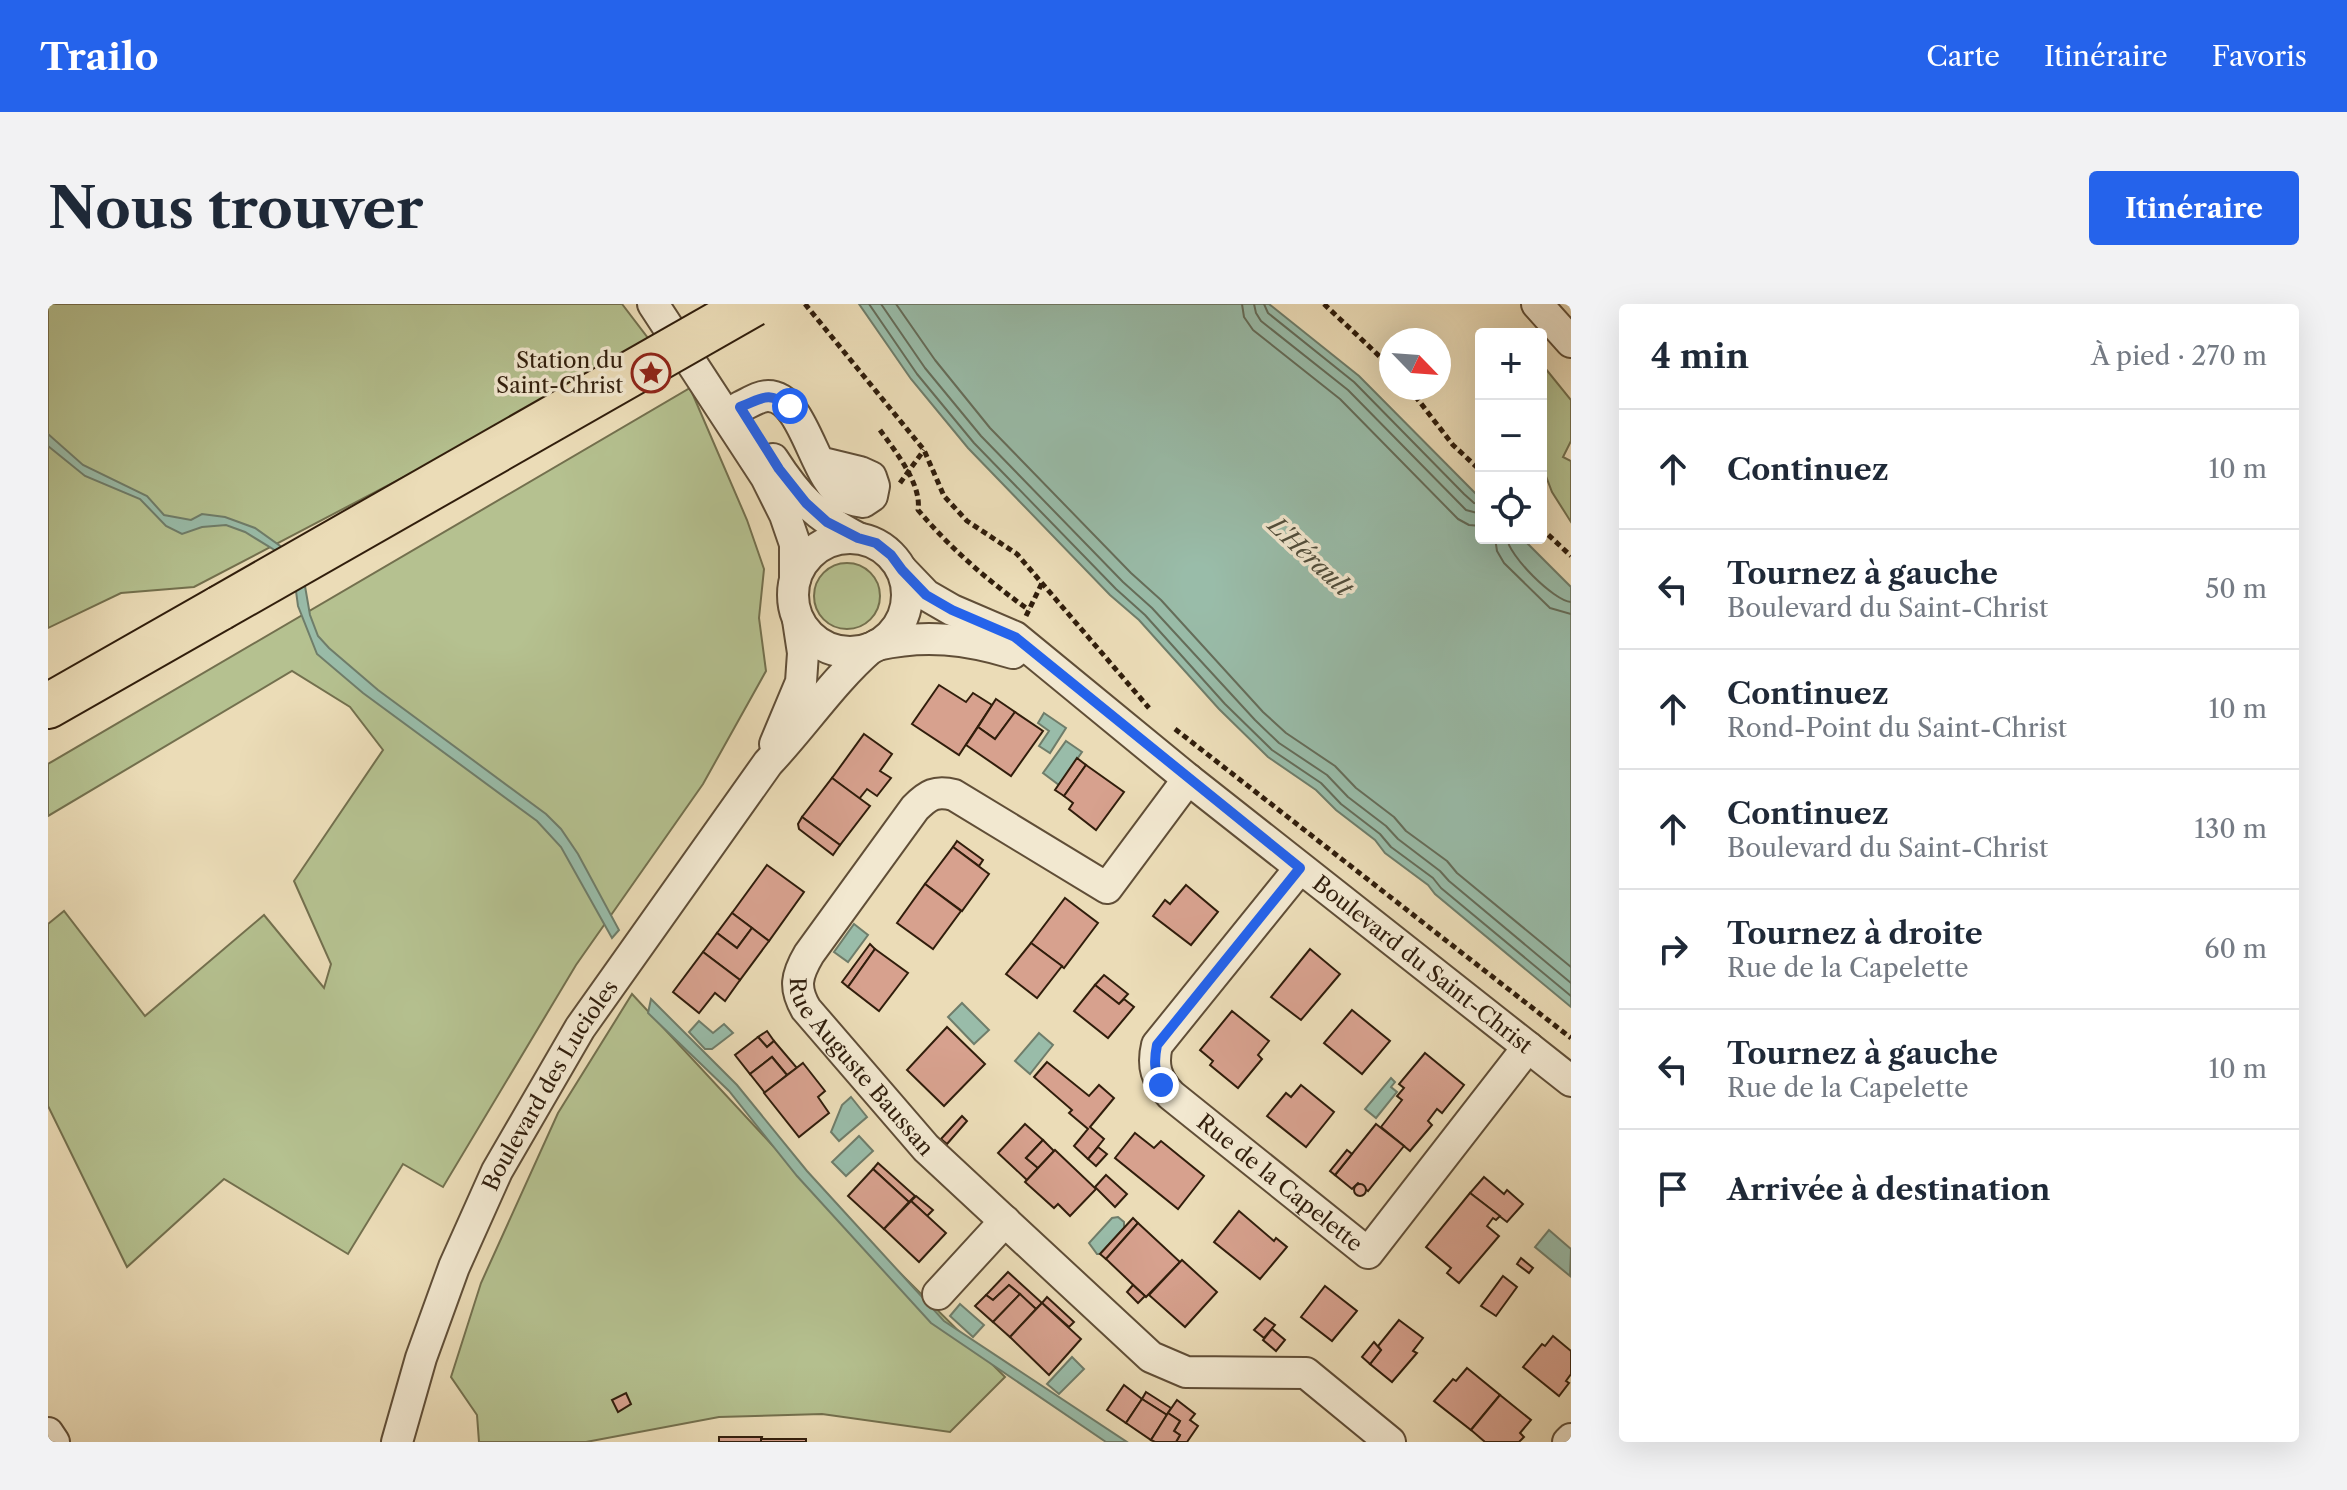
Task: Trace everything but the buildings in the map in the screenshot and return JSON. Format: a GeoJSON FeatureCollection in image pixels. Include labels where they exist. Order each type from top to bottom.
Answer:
{"type":"FeatureCollection","features":[{"type":"Feature","properties":{"kind":"highway"},"geometry":{"type":"LineString","coordinates":[[58,702],[753,304]]}},
{"type":"Feature","properties":{"kind":"street"},"geometry":{"type":"LineString","coordinates":[[1537,304],[1571,342]]}},
{"type":"Feature","properties":{"kind":"street"},"geometry":{"type":"LineString","coordinates":[[664,309],[740,407],[779,469],[806,503],[827,522],[858,538],[876,543],[891,555],[902,570],[907,587],[907,604],[891,635],[874,647],[854,652],[829,648],[808,634],[798,620],[793,599],[795,544],[785,515],[766,477],[664,309]]}},
{"type":"Feature","properties":{"kind":"street"},"geometry":{"type":"LineString","coordinates":[[740,407],[765,396],[775,397],[790,406],[819,462]]}},
{"type":"Feature","properties":{"kind":"street"},"geometry":{"type":"LineString","coordinates":[[795,579],[804,561],[819,547],[837,538],[858,538]]}},
{"type":"Feature","properties":{"kind":"street","name":"Boulevard du Saint-Christ"},"geometry":{"type":"LineString","coordinates":[[902,570],[926,595],[952,610],[1015,637],[1188,779],[1571,1081]]}},
{"type":"Feature","properties":{"kind":"street","name":"Boulevard des Lucioles"},"geometry":{"type":"LineString","coordinates":[[768,763],[801,682],[803,653],[798,620]]}},
{"type":"Feature","properties":{"kind":"street","name":"Boulevard du Saint-Christ"},"geometry":{"type":"LineString","coordinates":[[874,647],[906,638],[940,637],[975,642],[1052,666]]}},
{"type":"Feature","properties":{"kind":"street","name":"Boulevard des Lucioles"},"geometry":{"type":"LineString","coordinates":[[397,1442],[421,1358],[454,1267],[497,1171],[580,1028],[768,763],[848,669],[874,647]]}},
{"type":"Feature","properties":{"kind":"street","name":"Rue Auguste Baussan"},"geometry":{"type":"LineString","coordinates":[[1188,779],[1107,888],[954,795],[940,791],[927,797],[915,808],[804,962],[797,989],[806,1009],[926,1148],[1151,1357],[1186,1372],[1306,1373],[1390,1442]]}},
{"type":"Feature","properties":{"kind":"street","name":"Rue de la Capelette"},"geometry":{"type":"LineString","coordinates":[[1300,868],[1157,1045],[1155,1073],[1171,1095],[1368,1253],[1528,1047]]}},
{"type":"Feature","properties":{"kind":"street"},"geometry":{"type":"LineString","coordinates":[[938,1294],[1005,1221]]}},
{"type":"Feature","properties":{"kind":"street"},"geometry":{"type":"LineString","coordinates":[[48,1433],[54,1442]]}},
{"type":"Feature","properties":{"kind":"path"},"geometry":{"type":"LineString","coordinates":[[805,304],[924,450],[944,496],[967,521],[1017,554],[1149,708],[1161,718]]}},
{"type":"Feature","properties":{"kind":"path"},"geometry":{"type":"LineString","coordinates":[[1324,304],[1379,356]]}},
{"type":"Feature","properties":{"kind":"path"},"geometry":{"type":"LineString","coordinates":[[1418,400],[1453,445],[1475,465]]}},
{"type":"Feature","properties":{"kind":"path"},"geometry":{"type":"LineString","coordinates":[[880,430],[915,486],[920,498],[918,510],[963,558],[1029,610]]}},
{"type":"Feature","properties":{"kind":"path"},"geometry":{"type":"LineString","coordinates":[[1547,534],[1571,556]]}},
{"type":"Feature","properties":{"kind":"path"},"geometry":{"type":"LineString","coordinates":[[1015,637],[1042,583]]}},
{"type":"Feature","properties":{"kind":"path"},"geometry":{"type":"LineString","coordinates":[[1174,728],[1571,1038]]}},
{"type":"Feature","properties":{"kind":"shaded area"},"geometry":{"type":"Polygon","coordinates":[[[48,304],[622,304],[654,346],[194,587],[121,593],[48,628],[48,304]]]}},
{"type":"Feature","properties":{"kind":"shaded area"},"geometry":{"type":"Polygon","coordinates":[[[1547,370],[1571,400],[1571,441],[1563,457],[1571,461],[1571,522],[1547,479],[1547,370]]]}},
{"type":"Feature","properties":{"kind":"shaded area"},"geometry":{"type":"Polygon","coordinates":[[[690,388],[747,520],[764,569],[759,618],[766,671],[703,784],[576,965],[443,1187],[403,1164],[348,1254],[224,1179],[127,1267],[48,1106],[48,924],[64,911],[145,1016],[264,915],[324,988],[331,964],[294,881],[383,750],[350,707],[292,671],[48,816],[48,764],[690,388]]]}},
{"type":"Feature","properties":{"kind":"shaded area"},"geometry":{"type":"Polygon","coordinates":[[[847,563],[860,566],[870,573],[877,583],[880,596],[877,609],[870,619],[860,626],[847,629],[834,626],[824,619],[817,609],[814,596],[817,583],[824,573],[834,566],[847,563]]]}},
{"type":"Feature","properties":{"kind":"shaded area"},"geometry":{"type":"Polygon","coordinates":[[[632,994],[786,1160],[1005,1377],[950,1432],[822,1414],[719,1417],[586,1442],[479,1442],[477,1415],[451,1377],[481,1283],[558,1113],[632,994]]]}},
{"type":"Feature","properties":{"kind":"water","name":"L'Hérault"},"geometry":{"type":"Polygon","coordinates":[[[859,304],[1269,304],[1359,376],[1379,396],[1379,400],[1383,400],[1475,493],[1475,544],[1528,544],[1571,587],[1571,1007],[1428,885],[1385,853],[1375,840],[1316,790],[1268,757],[1219,709],[1139,620],[1110,595],[968,448],[911,379],[859,304]]]}},
{"type":"Feature","properties":{"kind":"water"},"geometry":{"type":"Polygon","coordinates":[[[48,434],[83,465],[147,496],[164,515],[191,520],[202,514],[225,517],[255,528],[283,548],[305,586],[310,615],[318,636],[329,648],[378,690],[546,814],[561,829],[619,930],[612,938],[561,847],[537,821],[363,693],[317,654],[298,606],[296,591],[276,551],[245,532],[226,525],[202,527],[182,534],[166,526],[140,499],[85,476],[48,446],[48,434]]]}},
{"type":"Feature","properties":{"kind":"water"},"geometry":{"type":"Polygon","coordinates":[[[1044,713],[1066,728],[1050,753],[1039,746],[1049,731],[1038,723],[1044,713]]]}},
{"type":"Feature","properties":{"kind":"water"},"geometry":{"type":"Polygon","coordinates":[[[1066,741],[1082,752],[1059,785],[1043,773],[1066,741]]]}},
{"type":"Feature","properties":{"kind":"water"},"geometry":{"type":"Polygon","coordinates":[[[854,924],[868,935],[848,962],[834,952],[854,924]]]}},
{"type":"Feature","properties":{"kind":"water"},"geometry":{"type":"Polygon","coordinates":[[[651,999],[737,1085],[807,1171],[944,1321],[1127,1442],[1106,1442],[931,1323],[797,1176],[729,1091],[648,1013],[651,999]]]}},
{"type":"Feature","properties":{"kind":"water"},"geometry":{"type":"Polygon","coordinates":[[[962,1003],[989,1030],[974,1044],[948,1017],[962,1003]]]}},
{"type":"Feature","properties":{"kind":"water"},"geometry":{"type":"Polygon","coordinates":[[[699,1021],[713,1033],[724,1024],[733,1033],[712,1049],[705,1049],[689,1032],[699,1021]]]}},
{"type":"Feature","properties":{"kind":"water"},"geometry":{"type":"Polygon","coordinates":[[[1039,1033],[1053,1045],[1030,1074],[1015,1061],[1039,1033]]]}},
{"type":"Feature","properties":{"kind":"water"},"geometry":{"type":"Polygon","coordinates":[[[1391,1078],[1395,1082],[1391,1087],[1397,1092],[1376,1118],[1365,1109],[1391,1078]]]}},
{"type":"Feature","properties":{"kind":"water"},"geometry":{"type":"Polygon","coordinates":[[[851,1097],[867,1117],[839,1141],[831,1132],[842,1105],[851,1097]]]}},
{"type":"Feature","properties":{"kind":"water"},"geometry":{"type":"Polygon","coordinates":[[[859,1136],[873,1151],[846,1176],[832,1162],[859,1136]]]}},
{"type":"Feature","properties":{"kind":"water"},"geometry":{"type":"Polygon","coordinates":[[[1118,1217],[1124,1222],[1124,1228],[1097,1254],[1089,1243],[1112,1218],[1118,1217]]]}},
{"type":"Feature","properties":{"kind":"water"},"geometry":{"type":"Polygon","coordinates":[[[1549,1230],[1571,1249],[1570,1276],[1535,1247],[1549,1230]]]}},
{"type":"Feature","properties":{"kind":"water"},"geometry":{"type":"Polygon","coordinates":[[[960,1304],[984,1325],[973,1337],[950,1316],[960,1304]]]}},
{"type":"Feature","properties":{"kind":"water"},"geometry":{"type":"Polygon","coordinates":[[[1072,1357],[1084,1369],[1059,1394],[1047,1384],[1072,1357]]]}},
{"type":"Feature","properties":{"kind":"place","name":"Station du Saint-Christ"},"geometry":{"type":"Point","coordinates":[651,373]}},
{"type":"Feature","properties":{"kind":"route"},"geometry":{"type":"LineString","coordinates":[[790,406],[775,397],[765,396],[740,407],[779,469],[806,503],[827,522],[858,538],[876,543],[891,555],[926,595],[952,610],[1015,637],[1300,868],[1157,1045],[1155,1073],[1161,1085]]}}]}
